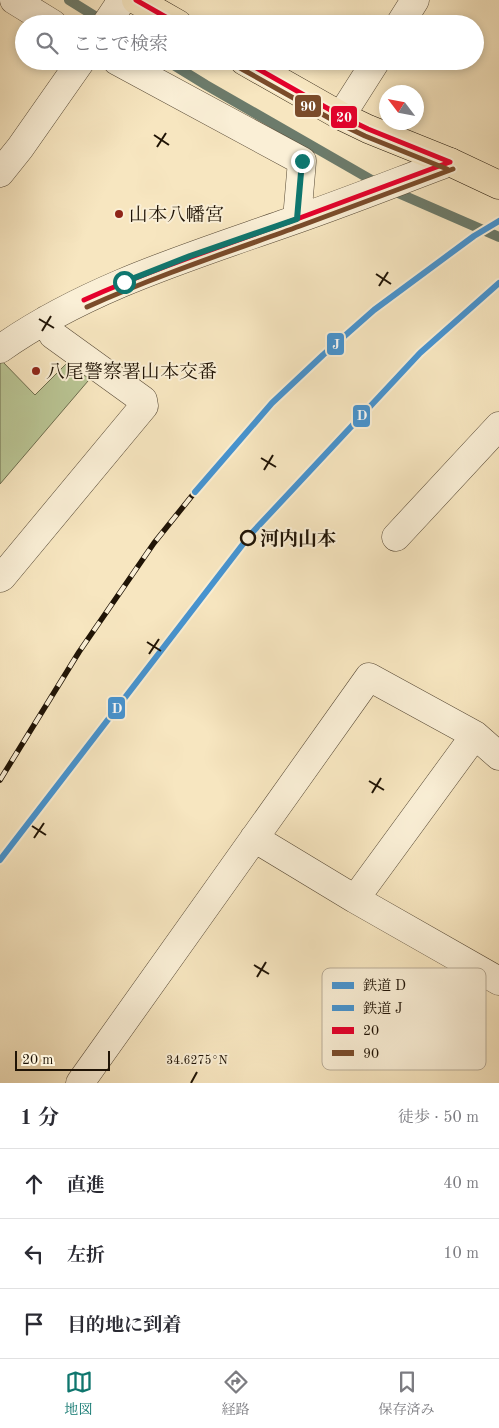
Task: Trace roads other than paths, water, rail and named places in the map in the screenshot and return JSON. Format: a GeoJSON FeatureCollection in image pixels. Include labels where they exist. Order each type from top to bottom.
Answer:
{"type":"FeatureCollection","features":[{"type":"Feature","properties":{"kind":"main road"},"geometry":{"type":"LineString","coordinates":[[120,8],[145,15]]}},
{"type":"Feature","properties":{"kind":"main road"},"geometry":{"type":"LineString","coordinates":[[260,70],[341,116],[368,129],[450,162],[499,185]]}},
{"type":"Feature","properties":{"kind":"street"},"geometry":{"type":"LineString","coordinates":[[14,0],[38,15]]}},
{"type":"Feature","properties":{"kind":"street"},"geometry":{"type":"LineString","coordinates":[[406,15],[415,0]]}},
{"type":"Feature","properties":{"kind":"street"},"geometry":{"type":"LineString","coordinates":[[0,173],[20,148],[75,70]]}},
{"type":"Feature","properties":{"kind":"street"},"geometry":{"type":"LineString","coordinates":[[135,70],[302,161],[297,219]]}},
{"type":"Feature","properties":{"kind":"street"},"geometry":{"type":"LineString","coordinates":[[341,116],[370,70]]}},
{"type":"Feature","properties":{"kind":"street"},"geometry":{"type":"LineString","coordinates":[[0,349],[46,320],[124,282],[190,256],[297,219],[450,162]]}},
{"type":"Feature","properties":{"kind":"street"},"geometry":{"type":"LineString","coordinates":[[0,578],[2,578],[144,406],[143,400],[53,335],[46,320]]}},
{"type":"Feature","properties":{"kind":"street"},"geometry":{"type":"LineString","coordinates":[[396,537],[499,426]]}},
{"type":"Feature","properties":{"kind":"street"},"geometry":{"type":"LineString","coordinates":[[80,1083],[368,678],[475,735],[499,756]]}},
{"type":"Feature","properties":{"kind":"street"},"geometry":{"type":"LineString","coordinates":[[355,900],[475,735]]}},
{"type":"Feature","properties":{"kind":"street"},"geometry":{"type":"LineString","coordinates":[[254,838],[355,900],[476,968]]}},
{"type":"Feature","properties":{"kind":"street"},"geometry":{"type":"LineString","coordinates":[[486,974],[499,981]]}},
{"type":"Feature","properties":{"kind":"waterway"},"geometry":{"type":"LineString","coordinates":[[69,0],[93,15]]}},
{"type":"Feature","properties":{"kind":"waterway"},"geometry":{"type":"LineString","coordinates":[[182,70],[382,186],[499,237]]}},
{"type":"Feature","properties":{"kind":"railway"},"geometry":{"type":"LineString","coordinates":[[0,780],[79,652],[154,543],[195,492]]}},
{"type":"Feature","properties":{"kind":"rail line","name":"J"},"geometry":{"type":"LineString","coordinates":[[195,492],[272,403],[323,355],[374,310],[474,236],[499,221]]}},
{"type":"Feature","properties":{"kind":"rail line","name":"D"},"geometry":{"type":"LineString","coordinates":[[0,860],[250,535],[420,353],[499,283]]}},
{"type":"Feature","properties":{"kind":"place","name":"山本八幡宮"},"geometry":{"type":"Point","coordinates":[119,214]}},
{"type":"Feature","properties":{"kind":"place","name":"八尾警察署山本交番"},"geometry":{"type":"Point","coordinates":[36,371]}},
{"type":"Feature","properties":{"kind":"place","name":"河内山本"},"geometry":{"type":"Point","coordinates":[248,538]}}]}
